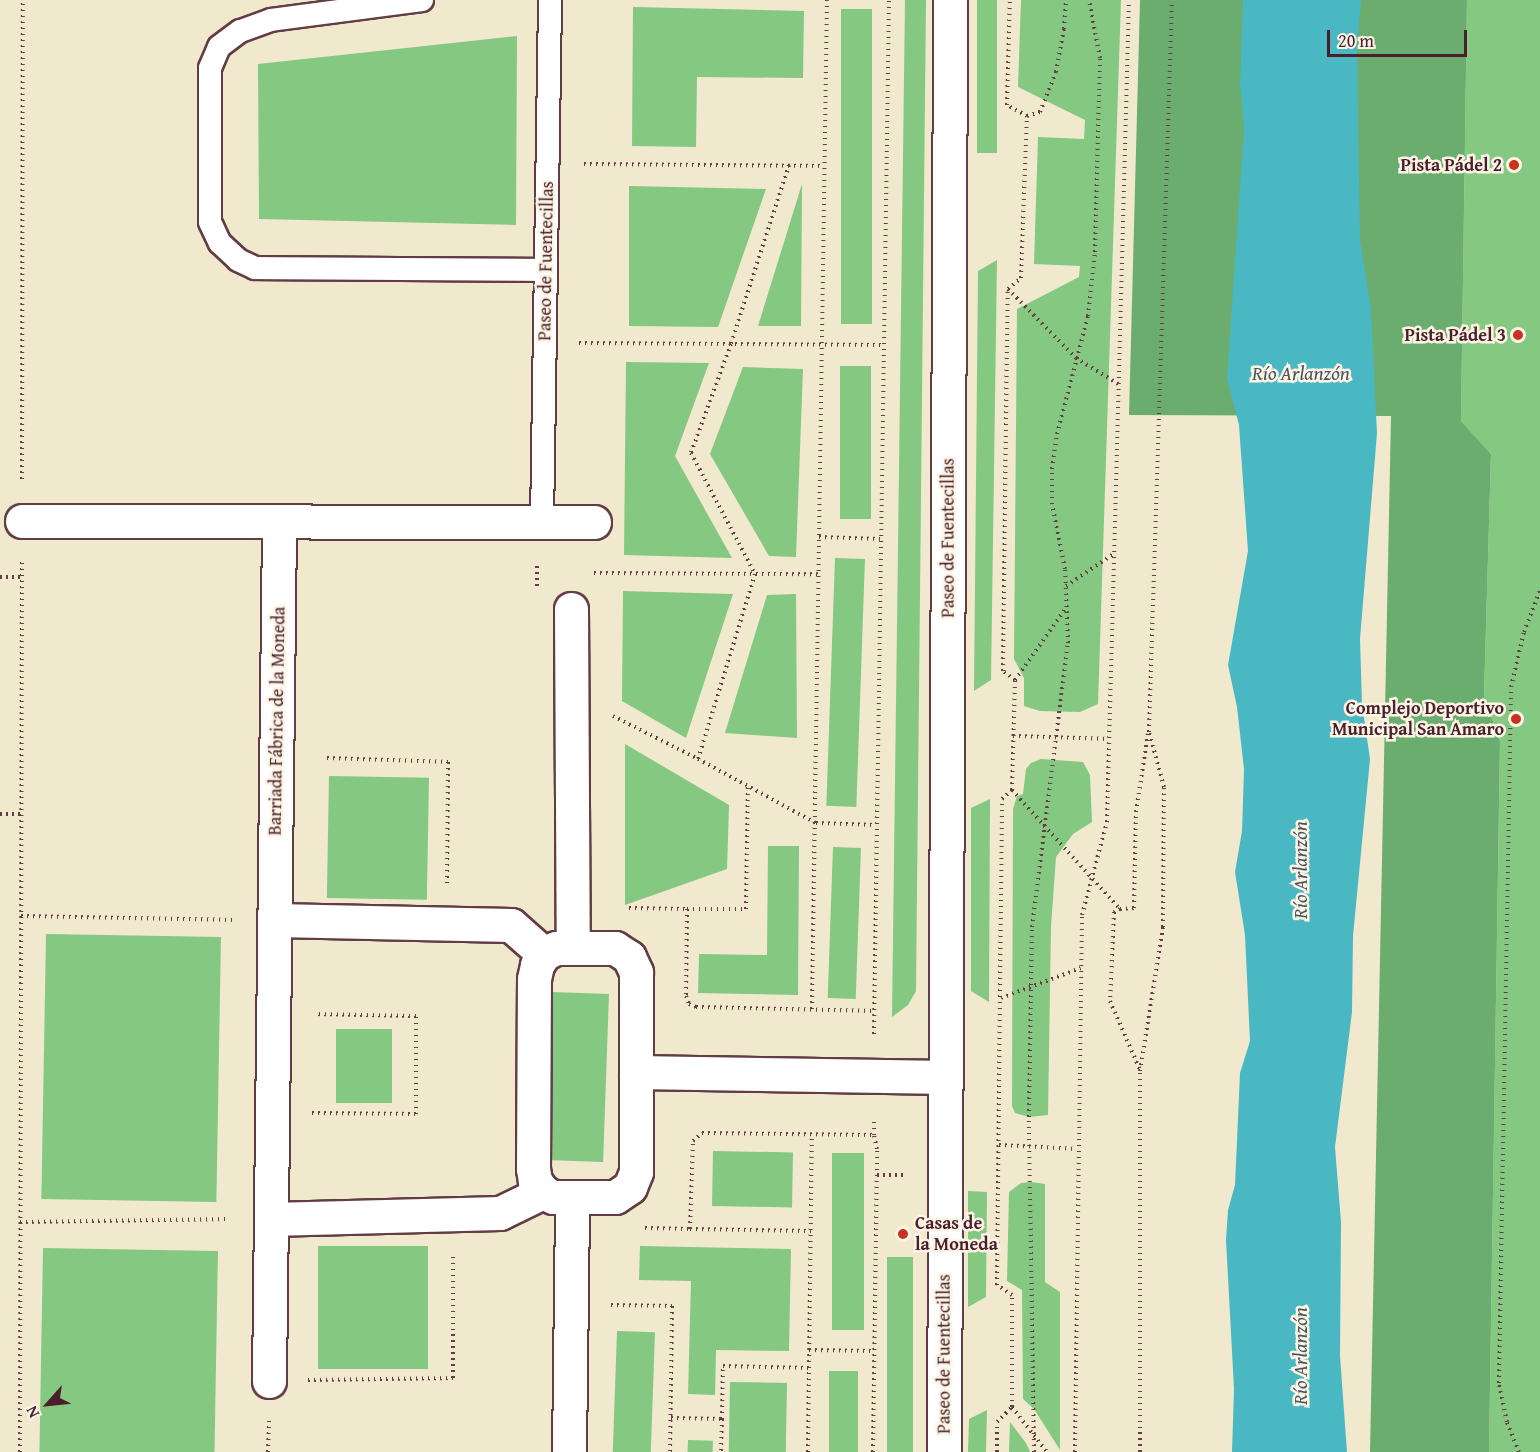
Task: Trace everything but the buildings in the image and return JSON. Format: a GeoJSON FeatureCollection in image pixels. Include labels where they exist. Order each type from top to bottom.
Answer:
{"type":"FeatureCollection","features":[{"type":"Feature","properties":{"kind":"street","name":"Paseo de Fuentecillas"},"geometry":{"type":"LineString","coordinates":[[944,1452],[950,0]]}},
{"type":"Feature","properties":{"kind":"street"},"geometry":{"type":"LineString","coordinates":[[22,522],[594,522]]}},
{"type":"Feature","properties":{"kind":"street","name":"Barriada Fábrica de la Moneda"},"geometry":{"type":"LineString","coordinates":[[269,1381],[279,522]]}},
{"type":"Feature","properties":{"kind":"street"},"geometry":{"type":"LineString","coordinates":[[559,951],[571,609]]}},
{"type":"Feature","properties":{"kind":"street"},"geometry":{"type":"LineString","coordinates":[[275,921],[511,925],[559,951]]}},
{"type":"Feature","properties":{"kind":"street"},"geometry":{"type":"LineString","coordinates":[[271,1219],[500,1213],[557,1194],[615,1197],[630,1187],[636,1172],[636,972],[629,957],[615,948],[559,951],[537,965],[534,979],[533,1169],[535,1181],[557,1194]]}},
{"type":"Feature","properties":{"kind":"street"},"geometry":{"type":"LineString","coordinates":[[636,1072],[946,1077]]}},
{"type":"Feature","properties":{"kind":"street"},"geometry":{"type":"LineString","coordinates":[[557,1194],[570,1452]]}},
{"type":"Feature","properties":{"kind":"lane"},"geometry":{"type":"LineString","coordinates":[[423,0],[271,20],[240,32],[219,47],[210,68],[210,222],[215,233],[220,243],[238,261],[255,268],[546,270]]}},
{"type":"Feature","properties":{"kind":"lane","name":"Paseo de Fuentecillas"},"geometry":{"type":"LineString","coordinates":[[542,522],[550,0]]}},
{"type":"Feature","properties":{"kind":"path"},"geometry":{"type":"LineString","coordinates":[[20,1452],[23,0]]}},
{"type":"Feature","properties":{"kind":"path"},"geometry":{"type":"LineString","coordinates":[[812,1009],[826,0]]}},
{"type":"Feature","properties":{"kind":"path"},"geometry":{"type":"LineString","coordinates":[[873,1452],[877,1149],[874,1135],[876,825],[889,0]]}},
{"type":"Feature","properties":{"kind":"path"},"geometry":{"type":"LineString","coordinates":[[1010,0],[1007,105],[1027,116],[1040,112],[1056,72],[1064,29],[1066,0]]}},
{"type":"Feature","properties":{"kind":"path"},"geometry":{"type":"LineString","coordinates":[[1034,1452],[1029,1147],[1032,927],[1058,737],[1068,643],[1066,586],[1052,504],[1052,469],[1057,434],[1088,316],[1095,241],[1100,58],[1089,0]]}},
{"type":"Feature","properties":{"kind":"path"},"geometry":{"type":"LineString","coordinates":[[1075,1452],[1077,1149],[1082,915],[1107,822],[1130,0]]}},
{"type":"Feature","properties":{"kind":"path"},"geometry":{"type":"LineString","coordinates":[[1140,1071],[1110,1001],[1114,912],[1134,908],[1136,812],[1149,732],[1172,0]]}},
{"type":"Feature","properties":{"kind":"path"},"geometry":{"type":"LineString","coordinates":[[1015,680],[1003,671],[1008,289],[1021,278],[1027,116]]}},
{"type":"Feature","properties":{"kind":"path"},"geometry":{"type":"LineString","coordinates":[[547,163],[824,165]]}},
{"type":"Feature","properties":{"kind":"path"},"geometry":{"type":"LineString","coordinates":[[698,759],[755,574],[691,453],[732,344],[789,165]]}},
{"type":"Feature","properties":{"kind":"path"},"geometry":{"type":"LineString","coordinates":[[1008,289],[1076,358],[1119,385]]}},
{"type":"Feature","properties":{"kind":"path"},"geometry":{"type":"LineString","coordinates":[[545,343],[883,345]]}},
{"type":"Feature","properties":{"kind":"path"},"geometry":{"type":"LineString","coordinates":[[819,537],[880,539]]}},
{"type":"Feature","properties":{"kind":"path"},"geometry":{"type":"LineString","coordinates":[[1066,586],[1115,553]]}},
{"type":"Feature","properties":{"kind":"path"},"geometry":{"type":"LineString","coordinates":[[594,573],[819,574]]}},
{"type":"Feature","properties":{"kind":"path"},"geometry":{"type":"LineString","coordinates":[[0,577],[21,577]]}},
{"type":"Feature","properties":{"kind":"path"},"geometry":{"type":"LineString","coordinates":[[1519,1452],[1507,1422],[1499,1383],[1511,687],[1524,632],[1540,590]]}},
{"type":"Feature","properties":{"kind":"path"},"geometry":{"type":"LineString","coordinates":[[1066,608],[1015,680],[1012,790],[1120,909]]}},
{"type":"Feature","properties":{"kind":"path"},"geometry":{"type":"LineString","coordinates":[[603,711],[698,759],[816,824],[876,825]]}},
{"type":"Feature","properties":{"kind":"path"},"geometry":{"type":"LineString","coordinates":[[1140,1452],[1140,1071],[1163,927],[1164,787],[1149,732]]}},
{"type":"Feature","properties":{"kind":"path"},"geometry":{"type":"LineString","coordinates":[[1013,736],[1109,739]]}},
{"type":"Feature","properties":{"kind":"path"},"geometry":{"type":"LineString","coordinates":[[327,758],[448,762],[447,888]]}},
{"type":"Feature","properties":{"kind":"path"},"geometry":{"type":"LineString","coordinates":[[622,908],[746,909],[748,787]]}},
{"type":"Feature","properties":{"kind":"path"},"geometry":{"type":"LineString","coordinates":[[1012,790],[1002,799],[997,1285],[1012,1295],[1011,1407],[1047,1452]]}},
{"type":"Feature","properties":{"kind":"path"},"geometry":{"type":"LineString","coordinates":[[0,814],[21,814]]}},
{"type":"Feature","properties":{"kind":"path"},"geometry":{"type":"LineString","coordinates":[[687,909],[686,996],[688,1004],[696,1007],[874,1011]]}},
{"type":"Feature","properties":{"kind":"path"},"geometry":{"type":"LineString","coordinates":[[21,916],[275,921]]}},
{"type":"Feature","properties":{"kind":"path"},"geometry":{"type":"LineString","coordinates":[[1001,998],[1081,968]]}},
{"type":"Feature","properties":{"kind":"path"},"geometry":{"type":"LineString","coordinates":[[272,1112],[416,1114],[416,1016],[274,1014]]}},
{"type":"Feature","properties":{"kind":"path"},"geometry":{"type":"LineString","coordinates":[[690,1229],[693,1141],[702,1132],[874,1135]]}},
{"type":"Feature","properties":{"kind":"path"},"geometry":{"type":"LineString","coordinates":[[808,1452],[812,1134]]}},
{"type":"Feature","properties":{"kind":"path"},"geometry":{"type":"LineString","coordinates":[[999,1145],[1077,1149]]}},
{"type":"Feature","properties":{"kind":"path"},"geometry":{"type":"LineString","coordinates":[[20,1222],[271,1219]]}},
{"type":"Feature","properties":{"kind":"path"},"geometry":{"type":"LineString","coordinates":[[642,1228],[811,1231]]}},
{"type":"Feature","properties":{"kind":"path"},"geometry":{"type":"LineString","coordinates":[[269,1381],[453,1378],[453,1253]]}},
{"type":"Feature","properties":{"kind":"path"},"geometry":{"type":"LineString","coordinates":[[608,1304],[672,1306],[670,1452]]}},
{"type":"Feature","properties":{"kind":"path"},"geometry":{"type":"LineString","coordinates":[[809,1350],[874,1351]]}},
{"type":"Feature","properties":{"kind":"path"},"geometry":{"type":"LineString","coordinates":[[721,1452],[723,1366],[810,1368]]}},
{"type":"Feature","properties":{"kind":"path"},"geometry":{"type":"LineString","coordinates":[[997,1452],[997,1422],[1011,1407]]}},
{"type":"Feature","properties":{"kind":"path"},"geometry":{"type":"LineString","coordinates":[[671,1418],[722,1419]]}},
{"type":"Feature","properties":{"kind":"green space"},"geometry":{"type":"Polygon","coordinates":[[[905,0],[926,0],[916,991],[908,1005],[892,1017],[905,0]]]}},
{"type":"Feature","properties":{"kind":"green space"},"geometry":{"type":"Polygon","coordinates":[[[977,0],[997,0],[997,153],[977,153],[977,0]]]}},
{"type":"Feature","properties":{"kind":"green space"},"geometry":{"type":"Polygon","coordinates":[[[1021,0],[1121,0],[1098,704],[1080,712],[1040,711],[1024,706],[1024,678],[1014,659],[1017,309],[1079,277],[1080,266],[1034,264],[1038,137],[1084,139],[1085,120],[1018,87],[1021,0]]]}},
{"type":"Feature","properties":{"kind":"green space"},"geometry":{"type":"Polygon","coordinates":[[[1140,0],[1467,0],[1461,421],[1491,454],[1484,696],[1500,741],[1489,1452],[1370,1452],[1391,416],[1129,415],[1140,0]]]}},
{"type":"Feature","properties":{"kind":"green space","name":"Complejo Deportivo Municipal San Amaro"},"geometry":{"type":"Polygon","coordinates":[[[1467,0],[1540,0],[1540,1452],[1489,1452],[1500,741],[1484,696],[1491,454],[1461,421],[1467,0]]]}},
{"type":"Feature","properties":{"kind":"green space"},"geometry":{"type":"Polygon","coordinates":[[[633,7],[804,11],[803,78],[697,77],[696,147],[632,146],[633,7]]]}},
{"type":"Feature","properties":{"kind":"green space"},"geometry":{"type":"Polygon","coordinates":[[[841,9],[872,9],[872,324],[841,324],[841,9]]]}},
{"type":"Feature","properties":{"kind":"green space"},"geometry":{"type":"Polygon","coordinates":[[[517,36],[516,225],[259,219],[258,64],[517,36]]]}},
{"type":"Feature","properties":{"kind":"green space"},"geometry":{"type":"Polygon","coordinates":[[[802,184],[801,326],[758,326],[802,184]]]}},
{"type":"Feature","properties":{"kind":"green space"},"geometry":{"type":"Polygon","coordinates":[[[629,186],[766,189],[718,327],[629,326],[629,186]]]}},
{"type":"Feature","properties":{"kind":"green space"},"geometry":{"type":"Polygon","coordinates":[[[997,260],[991,680],[974,691],[978,271],[997,260]]]}},
{"type":"Feature","properties":{"kind":"green space"},"geometry":{"type":"Polygon","coordinates":[[[626,362],[709,363],[675,456],[732,558],[624,555],[626,362]]]}},
{"type":"Feature","properties":{"kind":"green space"},"geometry":{"type":"Polygon","coordinates":[[[840,366],[871,366],[871,519],[840,519],[840,366]]]}},
{"type":"Feature","properties":{"kind":"green space"},"geometry":{"type":"Polygon","coordinates":[[[743,367],[803,369],[796,557],[769,556],[710,454],[743,367]]]}},
{"type":"Feature","properties":{"kind":"green space"},"geometry":{"type":"Polygon","coordinates":[[[835,558],[865,559],[856,807],[826,806],[835,558]]]}},
{"type":"Feature","properties":{"kind":"green space"},"geometry":{"type":"Polygon","coordinates":[[[623,591],[733,594],[686,738],[622,701],[623,591]]]}},
{"type":"Feature","properties":{"kind":"green space"},"geometry":{"type":"Polygon","coordinates":[[[796,594],[797,738],[725,733],[767,595],[796,594]]]}},
{"type":"Feature","properties":{"kind":"green space"},"geometry":{"type":"Polygon","coordinates":[[[625,744],[729,805],[727,869],[625,905],[625,744]]]}},
{"type":"Feature","properties":{"kind":"green space"},"geometry":{"type":"Polygon","coordinates":[[[1041,759],[1083,762],[1090,775],[1092,822],[1073,834],[1056,857],[1051,926],[1048,1115],[1029,1117],[1015,1113],[1012,1106],[1013,809],[1017,796],[1023,794],[1026,769],[1031,763],[1041,759]]]}},
{"type":"Feature","properties":{"kind":"green space"},"geometry":{"type":"Polygon","coordinates":[[[329,776],[429,778],[427,900],[327,898],[329,776]]]}},
{"type":"Feature","properties":{"kind":"green space"},"geometry":{"type":"Polygon","coordinates":[[[990,799],[989,1002],[971,991],[971,808],[990,799]]]}},
{"type":"Feature","properties":{"kind":"green space"},"geometry":{"type":"Polygon","coordinates":[[[768,846],[799,846],[798,995],[698,993],[699,954],[767,955],[768,846]]]}},
{"type":"Feature","properties":{"kind":"green space"},"geometry":{"type":"Polygon","coordinates":[[[833,847],[861,848],[856,999],[828,998],[833,847]]]}},
{"type":"Feature","properties":{"kind":"green space"},"geometry":{"type":"Polygon","coordinates":[[[46,934],[221,937],[216,1202],[41,1199],[46,934]]]}},
{"type":"Feature","properties":{"kind":"green space"},"geometry":{"type":"Polygon","coordinates":[[[552,992],[609,994],[603,1162],[546,1160],[552,992]]]}},
{"type":"Feature","properties":{"kind":"green space"},"geometry":{"type":"Polygon","coordinates":[[[336,1029],[392,1029],[392,1103],[336,1103],[336,1029]]]}},
{"type":"Feature","properties":{"kind":"green space"},"geometry":{"type":"Polygon","coordinates":[[[713,1151],[793,1152],[792,1207],[712,1206],[713,1151]]]}},
{"type":"Feature","properties":{"kind":"green space"},"geometry":{"type":"Polygon","coordinates":[[[832,1153],[864,1153],[864,1330],[832,1330],[832,1153]]]}},
{"type":"Feature","properties":{"kind":"green space"},"geometry":{"type":"Polygon","coordinates":[[[1021,1183],[1045,1184],[1045,1282],[1060,1292],[1060,1450],[1034,1409],[1023,1399],[1022,1290],[1007,1281],[1009,1192],[1021,1183]]]}},
{"type":"Feature","properties":{"kind":"green space"},"geometry":{"type":"Polygon","coordinates":[[[968,1191],[987,1192],[986,1297],[968,1307],[968,1191]]]}},
{"type":"Feature","properties":{"kind":"green space"},"geometry":{"type":"Polygon","coordinates":[[[318,1246],[428,1246],[428,1369],[318,1369],[318,1246]]]}},
{"type":"Feature","properties":{"kind":"green space"},"geometry":{"type":"Polygon","coordinates":[[[640,1246],[791,1249],[789,1351],[716,1350],[715,1395],[688,1394],[691,1281],[639,1280],[640,1246]]]}},
{"type":"Feature","properties":{"kind":"green space"},"geometry":{"type":"Polygon","coordinates":[[[43,1248],[218,1251],[214,1452],[39,1452],[43,1248]]]}},
{"type":"Feature","properties":{"kind":"green space"},"geometry":{"type":"Polygon","coordinates":[[[887,1257],[913,1257],[913,1452],[887,1452],[887,1257]]]}},
{"type":"Feature","properties":{"kind":"green space"},"geometry":{"type":"Polygon","coordinates":[[[617,1331],[655,1332],[651,1452],[613,1452],[617,1331]]]}},
{"type":"Feature","properties":{"kind":"green space"},"geometry":{"type":"Polygon","coordinates":[[[829,1371],[858,1371],[858,1452],[829,1452],[829,1371]]]}},
{"type":"Feature","properties":{"kind":"green space"},"geometry":{"type":"Polygon","coordinates":[[[730,1382],[787,1383],[786,1452],[729,1452],[730,1382]]]}},
{"type":"Feature","properties":{"kind":"green space"},"geometry":{"type":"Polygon","coordinates":[[[987,1410],[986,1452],[968,1452],[969,1419],[987,1410]]]}},
{"type":"Feature","properties":{"kind":"green space"},"geometry":{"type":"Polygon","coordinates":[[[1010,1422],[1026,1443],[1030,1452],[1009,1452],[1010,1422]]]}},
{"type":"Feature","properties":{"kind":"green space"},"geometry":{"type":"Polygon","coordinates":[[[688,1440],[713,1441],[713,1452],[688,1452],[688,1440]]]}},
{"type":"Feature","properties":{"kind":"water","name":"Río Arlanzón"},"geometry":{"type":"Polygon","coordinates":[[[1243,0],[1361,0],[1357,46],[1360,240],[1371,309],[1377,433],[1360,639],[1362,704],[1370,759],[1353,936],[1352,1012],[1335,1147],[1341,1222],[1340,1356],[1347,1452],[1232,1452],[1234,1389],[1226,1240],[1228,1210],[1235,1185],[1240,1073],[1250,1041],[1245,935],[1235,872],[1242,831],[1244,769],[1237,707],[1228,665],[1248,551],[1239,425],[1227,379],[1244,128],[1240,84],[1243,0]]]}},
{"type":"Feature","properties":{"kind":"place","name":"Pista Pádel 2"},"geometry":{"type":"Point","coordinates":[1514,165]}},
{"type":"Feature","properties":{"kind":"place","name":"Pista Pádel 3"},"geometry":{"type":"Point","coordinates":[1518,335]}},
{"type":"Feature","properties":{"kind":"place","name":"Complejo Deportivo Municipal San Amaro"},"geometry":{"type":"Point","coordinates":[1516,719]}},
{"type":"Feature","properties":{"kind":"place","name":"Casas de la Moneda"},"geometry":{"type":"Point","coordinates":[903,1234]}}]}
